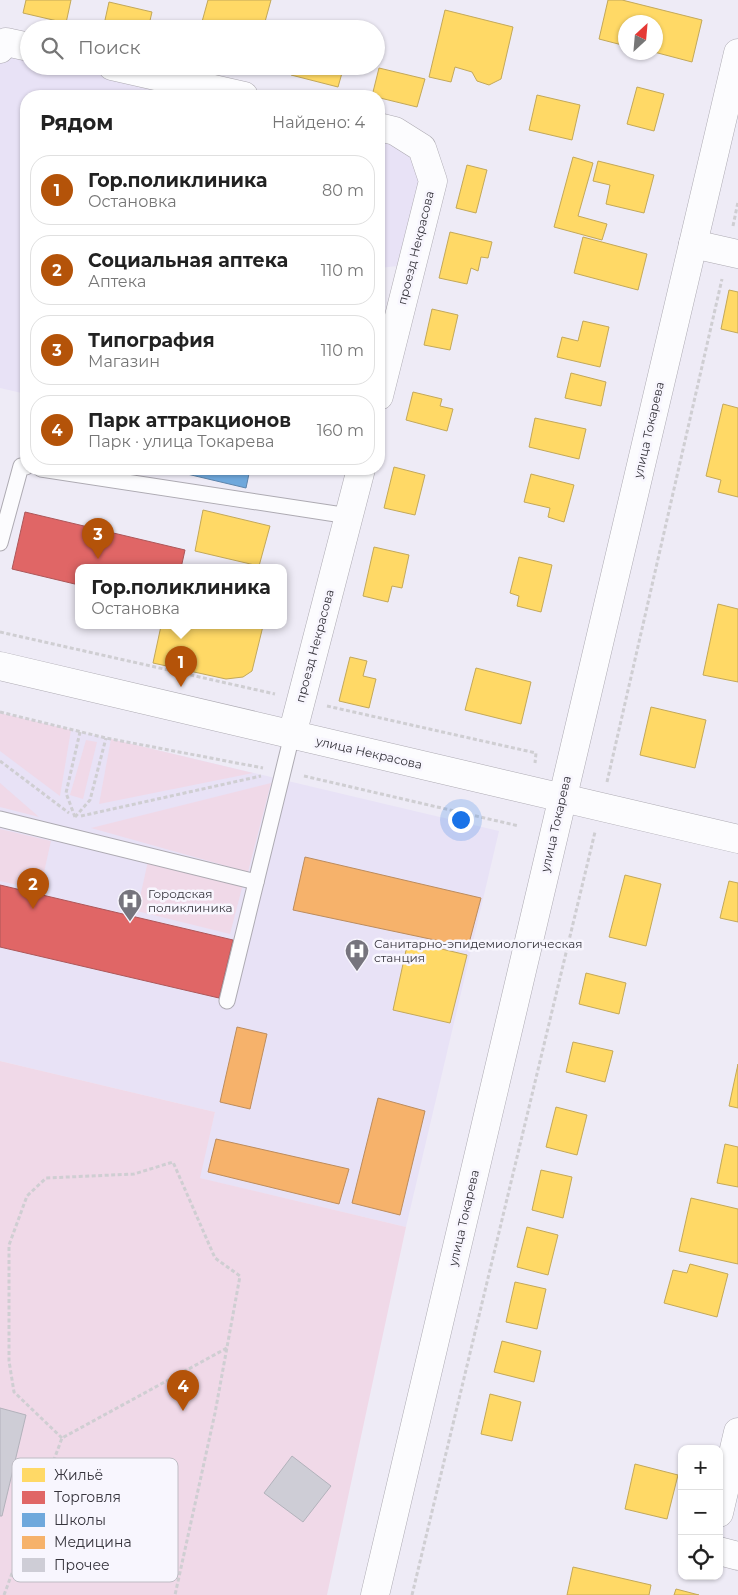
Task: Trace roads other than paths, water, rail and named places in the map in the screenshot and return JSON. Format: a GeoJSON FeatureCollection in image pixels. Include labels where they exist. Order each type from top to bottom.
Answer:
{"type":"FeatureCollection","features":[{"type":"Feature","properties":{"kind":"street"},"geometry":{"type":"LineString","coordinates":[[0,49],[6,42],[20,45]]}},
{"type":"Feature","properties":{"kind":"street","name":"улица Токарева"},"geometry":{"type":"LineString","coordinates":[[375,1595],[738,53]]}},
{"type":"Feature","properties":{"kind":"street"},"geometry":{"type":"LineString","coordinates":[[152,75],[218,90]]}},
{"type":"Feature","properties":{"kind":"street","name":"проезд Некрасова"},"geometry":{"type":"LineString","coordinates":[[385,128],[395,131],[422,148],[433,181],[385,372]]}},
{"type":"Feature","properties":{"kind":"street"},"geometry":{"type":"LineString","coordinates":[[693,244],[733,253]]}},
{"type":"Feature","properties":{"kind":"street","name":"проезд Некрасова"},"geometry":{"type":"LineString","coordinates":[[292,735],[359,475]]}},
{"type":"Feature","properties":{"kind":"street","name":"улица Некрасова"},"geometry":{"type":"LineString","coordinates":[[0,666],[292,735],[604,795],[738,839]]}},
{"type":"Feature","properties":{"kind":"street"},"geometry":{"type":"LineString","coordinates":[[723,1496],[738,1432]]}},
{"type":"Feature","properties":{"kind":"street"},"geometry":{"type":"LineString","coordinates":[[723,1552],[738,1556]]}},
{"type":"Feature","properties":{"kind":"lane"},"geometry":{"type":"LineString","coordinates":[[0,543],[20,470]]}},
{"type":"Feature","properties":{"kind":"lane"},"geometry":{"type":"LineString","coordinates":[[80,475],[349,516]]}},
{"type":"Feature","properties":{"kind":"lane"},"geometry":{"type":"LineString","coordinates":[[227,1000],[292,735]]}},
{"type":"Feature","properties":{"kind":"lane"},"geometry":{"type":"LineString","coordinates":[[0,818],[256,882]]}},
{"type":"Feature","properties":{"kind":"place","name":"Типография"},"geometry":{"type":"Point","coordinates":[98,559]}},
{"type":"Feature","properties":{"kind":"place","name":"Гор.поликлиника"},"geometry":{"type":"Point","coordinates":[181,687]}},
{"type":"Feature","properties":{"kind":"place","name":"Социальная аптека"},"geometry":{"type":"Point","coordinates":[33,909]}},
{"type":"Feature","properties":{"kind":"place","name":"Городская поликлиника"},"geometry":{"type":"Point","coordinates":[130,922]}},
{"type":"Feature","properties":{"kind":"place","name":"Санитарно-эпидемиологическая станция"},"geometry":{"type":"Point","coordinates":[357,972]}},
{"type":"Feature","properties":{"kind":"place","name":"Парк аттракционов"},"geometry":{"type":"Point","coordinates":[183,1411]}}]}
